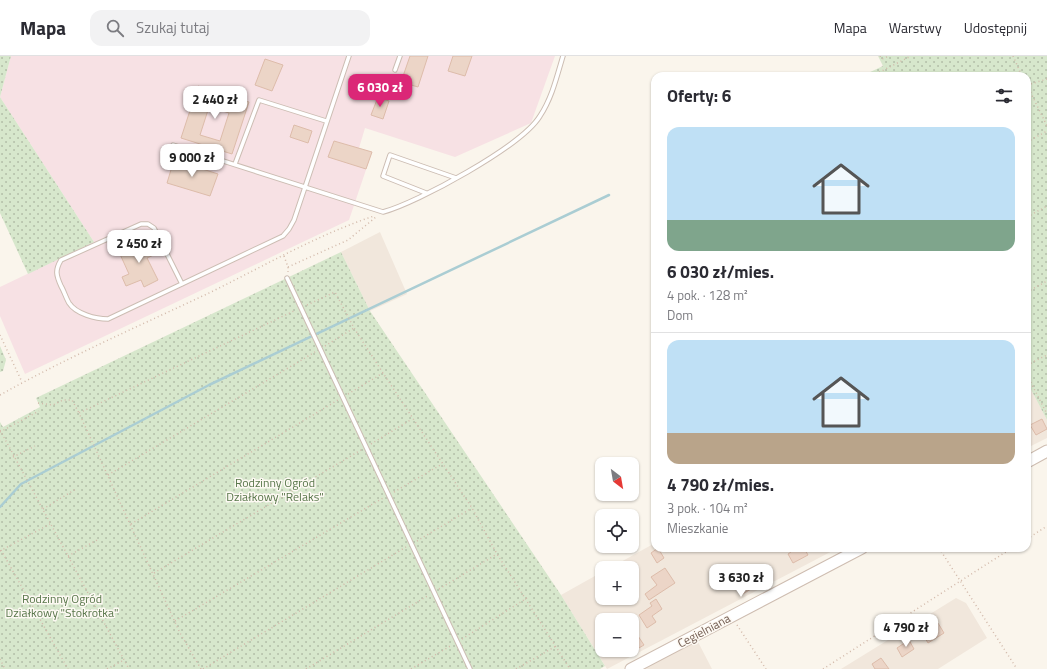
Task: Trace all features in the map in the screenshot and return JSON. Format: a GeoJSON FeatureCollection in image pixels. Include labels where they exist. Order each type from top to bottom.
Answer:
{"type":"FeatureCollection","features":[{"type":"Feature","properties":{"kind":"street"},"geometry":{"type":"LineString","coordinates":[[1031,460],[1047,451]]}},
{"type":"Feature","properties":{"kind":"street","name":"Cegielniana"},"geometry":{"type":"LineString","coordinates":[[631,669],[854,552]]}},
{"type":"Feature","properties":{"kind":"lane"},"geometry":{"type":"LineString","coordinates":[[182,284],[154,228],[148,224],[141,224],[62,260],[56,269],[57,276],[70,304],[76,309],[97,319],[108,319],[182,284],[283,236],[294,220],[349,56]]}},
{"type":"Feature","properties":{"kind":"lane"},"geometry":{"type":"LineString","coordinates":[[395,70],[400,56]]}},
{"type":"Feature","properties":{"kind":"lane"},"geometry":{"type":"LineString","coordinates":[[174,145],[383,212],[398,208],[456,178],[524,134],[540,117],[551,95],[563,56]]}},
{"type":"Feature","properties":{"kind":"lane"},"geometry":{"type":"LineString","coordinates":[[235,164],[258,100],[326,121]]}},
{"type":"Feature","properties":{"kind":"lane"},"geometry":{"type":"LineString","coordinates":[[426,193],[383,176],[390,155],[456,178]]}},
{"type":"Feature","properties":{"kind":"lane"},"geometry":{"type":"LineString","coordinates":[[287,278],[470,669]]}},
{"type":"Feature","properties":{"kind":"path"},"geometry":{"type":"LineString","coordinates":[[880,56],[882,60],[889,56]]}},
{"type":"Feature","properties":{"kind":"path"},"geometry":{"type":"LineString","coordinates":[[880,72],[911,56]]}},
{"type":"Feature","properties":{"kind":"path"},"geometry":{"type":"LineString","coordinates":[[1013,56],[1020,72]]}},
{"type":"Feature","properties":{"kind":"path"},"geometry":{"type":"LineString","coordinates":[[1031,84],[1047,79]]}},
{"type":"Feature","properties":{"kind":"path"},"geometry":{"type":"LineString","coordinates":[[1031,93],[1047,126]]}},
{"type":"Feature","properties":{"kind":"path"},"geometry":{"type":"LineString","coordinates":[[1031,140],[1047,132]]}},
{"type":"Feature","properties":{"kind":"path"},"geometry":{"type":"LineString","coordinates":[[1031,215],[1047,206]]}},
{"type":"Feature","properties":{"kind":"path"},"geometry":{"type":"LineString","coordinates":[[0,395],[50,367],[345,226],[383,212]]}},
{"type":"Feature","properties":{"kind":"path"},"geometry":{"type":"LineString","coordinates":[[288,267],[348,240],[383,212]]}},
{"type":"Feature","properties":{"kind":"path"},"geometry":{"type":"LineString","coordinates":[[284,256],[288,267],[287,278]]}},
{"type":"Feature","properties":{"kind":"path"},"geometry":{"type":"LineString","coordinates":[[1031,290],[1047,281]]}},
{"type":"Feature","properties":{"kind":"path"},"geometry":{"type":"LineString","coordinates":[[79,413],[335,292],[354,328],[412,419],[472,508],[497,554],[527,598],[570,669]]}},
{"type":"Feature","properties":{"kind":"path"},"geometry":{"type":"LineString","coordinates":[[108,475],[354,328]]}},
{"type":"Feature","properties":{"kind":"path"},"geometry":{"type":"LineString","coordinates":[[0,335],[22,383]]}},
{"type":"Feature","properties":{"kind":"path"},"geometry":{"type":"LineString","coordinates":[[1031,363],[1047,354]]}},
{"type":"Feature","properties":{"kind":"path"},"geometry":{"type":"LineString","coordinates":[[131,524],[383,373]]}},
{"type":"Feature","properties":{"kind":"path"},"geometry":{"type":"LineString","coordinates":[[1031,383],[1047,414]]}},
{"type":"Feature","properties":{"kind":"path"},"geometry":{"type":"LineString","coordinates":[[38,403],[53,405],[63,400],[72,400],[154,573],[175,622],[202,669],[472,508]]}},
{"type":"Feature","properties":{"kind":"path"},"geometry":{"type":"LineString","coordinates":[[39,411],[0,431],[130,669]]}},
{"type":"Feature","properties":{"kind":"path"},"geometry":{"type":"LineString","coordinates":[[154,573],[412,419]]}},
{"type":"Feature","properties":{"kind":"path"},"geometry":{"type":"LineString","coordinates":[[13,457],[35,446]]}},
{"type":"Feature","properties":{"kind":"path"},"geometry":{"type":"LineString","coordinates":[[175,622],[442,464]]}},
{"type":"Feature","properties":{"kind":"path"},"geometry":{"type":"LineString","coordinates":[[43,509],[76,489]]}},
{"type":"Feature","properties":{"kind":"path"},"geometry":{"type":"LineString","coordinates":[[50,524],[0,550],[68,669]]}},
{"type":"Feature","properties":{"kind":"path"},"geometry":{"type":"LineString","coordinates":[[1031,536],[1047,526]]}},
{"type":"Feature","properties":{"kind":"path"},"geometry":{"type":"LineString","coordinates":[[68,556],[97,540]]}},
{"type":"Feature","properties":{"kind":"path"},"geometry":{"type":"LineString","coordinates":[[942,552],[1017,669]]}},
{"type":"Feature","properties":{"kind":"path"},"geometry":{"type":"LineString","coordinates":[[824,669],[1006,552]]}},
{"type":"Feature","properties":{"kind":"path"},"geometry":{"type":"LineString","coordinates":[[306,669],[497,554]]}},
{"type":"Feature","properties":{"kind":"path"},"geometry":{"type":"LineString","coordinates":[[411,669],[527,598]]}},
{"type":"Feature","properties":{"kind":"path"},"geometry":{"type":"LineString","coordinates":[[731,616],[766,669]]}},
{"type":"Feature","properties":{"kind":"path"},"geometry":{"type":"LineString","coordinates":[[516,669],[556,646]]}},
{"type":"Feature","properties":{"kind":"path"},"geometry":{"type":"LineString","coordinates":[[0,659],[5,669]]}},
{"type":"Feature","properties":{"kind":"path"},"geometry":{"type":"LineString","coordinates":[[107,669],[124,660]]}},
{"type":"Feature","properties":{"kind":"shaded area"},"geometry":{"type":"Polygon","coordinates":[[[11,56],[555,56],[531,123],[455,157],[365,128],[359,148],[372,152],[349,220],[25,374],[0,316],[0,287],[94,242],[0,97],[11,56]]]}},
{"type":"Feature","properties":{"kind":"shaded area"},"geometry":{"type":"Polygon","coordinates":[[[380,232],[407,294],[370,311],[341,252],[380,232]]]}},
{"type":"Feature","properties":{"kind":"shaded area"},"geometry":{"type":"Polygon","coordinates":[[[1031,390],[1047,420],[1047,438],[1031,446],[1031,390]]]}},
{"type":"Feature","properties":{"kind":"shaded area"},"geometry":{"type":"Polygon","coordinates":[[[651,545],[651,552],[830,552],[639,652],[639,613],[595,613],[595,650],[561,595],[595,576],[595,605],[639,605],[639,561],[623,561],[651,545]]]}},
{"type":"Feature","properties":{"kind":"shaded area"},"geometry":{"type":"Polygon","coordinates":[[[956,598],[966,603],[987,638],[938,669],[841,669],[956,598]]]}},
{"type":"Feature","properties":{"kind":"shaded area"},"geometry":{"type":"Polygon","coordinates":[[[697,640],[712,669],[641,669],[697,640]]]}},
{"type":"Feature","properties":{"kind":"shaded area"},"geometry":{"type":"Polygon","coordinates":[[[600,657],[630,657],[607,669],[600,657]]]}},
{"type":"Feature","properties":{"kind":"green space"},"geometry":{"type":"Polygon","coordinates":[[[0,56],[11,56],[0,97],[0,56]]]}},
{"type":"Feature","properties":{"kind":"green space"},"geometry":{"type":"Polygon","coordinates":[[[878,56],[1047,56],[1047,420],[1031,390],[1031,72],[870,72],[883,66],[878,56]]]}},
{"type":"Feature","properties":{"kind":"green space"},"geometry":{"type":"Polygon","coordinates":[[[0,97],[94,242],[28,274],[0,213],[0,97]]]}},
{"type":"Feature","properties":{"kind":"green space","name":"Rodzinny Ogród Działkowy \"Relaks\""},"geometry":{"type":"Polygon","coordinates":[[[341,252],[370,311],[561,595],[595,650],[595,657],[599,657],[605,666],[600,669],[0,669],[0,422],[3,427],[40,407],[36,398],[341,252]]]}},
{"type":"Feature","properties":{"kind":"green space"},"geometry":{"type":"Polygon","coordinates":[[[0,346],[6,360],[3,371],[0,372],[0,346]]]}},
{"type":"Feature","properties":{"kind":"building"},"geometry":{"type":"Polygon","coordinates":[[[410,56],[428,56],[418,87],[401,82],[410,56]]]}},
{"type":"Feature","properties":{"kind":"building"},"geometry":{"type":"Polygon","coordinates":[[[453,56],[472,56],[465,76],[448,71],[453,56]]]}},
{"type":"Feature","properties":{"kind":"building"},"geometry":{"type":"Polygon","coordinates":[[[265,59],[283,65],[272,91],[255,85],[265,59]]]}},
{"type":"Feature","properties":{"kind":"building"},"geometry":{"type":"Polygon","coordinates":[[[198,86],[249,102],[232,154],[181,138],[198,86]],[[209,107],[200,135],[220,141],[229,113],[209,107]]]}},
{"type":"Feature","properties":{"kind":"building"},"geometry":{"type":"Polygon","coordinates":[[[378,97],[389,101],[383,119],[371,115],[378,97]]]}},
{"type":"Feature","properties":{"kind":"building"},"geometry":{"type":"Polygon","coordinates":[[[294,125],[312,131],[308,143],[290,137],[294,125]]]}},
{"type":"Feature","properties":{"kind":"building"},"geometry":{"type":"Polygon","coordinates":[[[334,141],[372,152],[366,169],[328,157],[334,141]]]}},
{"type":"Feature","properties":{"kind":"building"},"geometry":{"type":"Polygon","coordinates":[[[174,160],[218,174],[210,196],[167,183],[174,160]]]}},
{"type":"Feature","properties":{"kind":"building"},"geometry":{"type":"Polygon","coordinates":[[[149,239],[156,254],[147,258],[158,280],[144,287],[141,280],[126,286],[122,277],[129,274],[119,252],[149,239]]]}},
{"type":"Feature","properties":{"kind":"building"},"geometry":{"type":"Polygon","coordinates":[[[1042,419],[1047,429],[1036,435],[1031,424],[1042,419]]]}},
{"type":"Feature","properties":{"kind":"building"},"geometry":{"type":"Polygon","coordinates":[[[660,552],[664,558],[657,563],[651,553],[660,552]]]}},
{"type":"Feature","properties":{"kind":"building"},"geometry":{"type":"Polygon","coordinates":[[[791,552],[806,552],[808,555],[793,563],[788,554],[791,552]]]}},
{"type":"Feature","properties":{"kind":"building"},"geometry":{"type":"Polygon","coordinates":[[[665,568],[675,583],[649,600],[645,594],[657,585],[651,577],[665,568]]]}},
{"type":"Feature","properties":{"kind":"building"},"geometry":{"type":"Polygon","coordinates":[[[746,580],[751,589],[741,595],[736,586],[746,580]]]}},
{"type":"Feature","properties":{"kind":"building"},"geometry":{"type":"Polygon","coordinates":[[[656,599],[662,609],[652,616],[656,622],[647,628],[639,615],[652,606],[650,603],[656,599]]]}},
{"type":"Feature","properties":{"kind":"building"},"geometry":{"type":"Polygon","coordinates":[[[938,623],[944,633],[928,643],[922,633],[932,624],[933,626],[938,623]]]}},
{"type":"Feature","properties":{"kind":"building"},"geometry":{"type":"Polygon","coordinates":[[[639,638],[644,645],[639,648],[639,638]]]}},
{"type":"Feature","properties":{"kind":"building"},"geometry":{"type":"Polygon","coordinates":[[[909,640],[914,649],[902,657],[897,648],[909,640]]]}},
{"type":"Feature","properties":{"kind":"building"},"geometry":{"type":"Polygon","coordinates":[[[881,658],[889,669],[875,669],[872,664],[881,658]]]}},
{"type":"Feature","properties":{"kind":"waterway"},"geometry":{"type":"LineString","coordinates":[[0,507],[21,484],[209,385],[609,195]]}},
{"type":"Feature","properties":{"kind":"park label","name":"Rodzinny Ogród Działkowy \"Stokrotka\""},"geometry":{"type":"Point","coordinates":[62,606]}}]}
